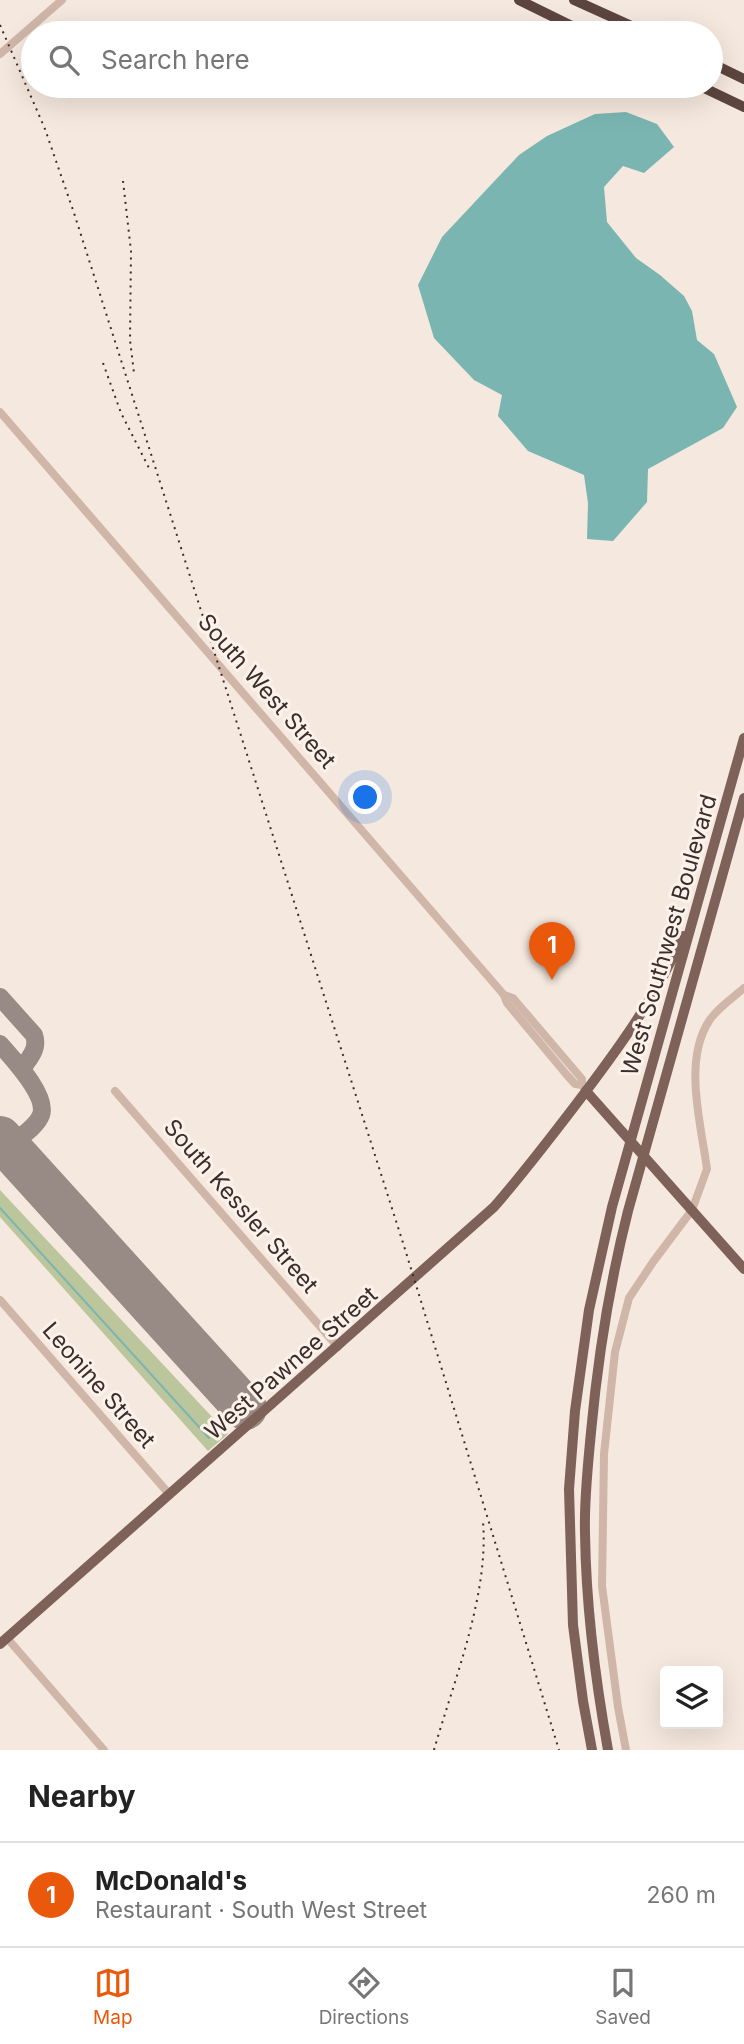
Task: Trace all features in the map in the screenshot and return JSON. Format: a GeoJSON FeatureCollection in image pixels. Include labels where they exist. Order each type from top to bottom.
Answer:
{"type":"FeatureCollection","features":[{"type":"Feature","properties":{"kind":"highway"},"geometry":{"type":"LineString","coordinates":[[519,0],[562,21]]}},
{"type":"Feature","properties":{"kind":"highway"},"geometry":{"type":"LineString","coordinates":[[574,0],[620,21]]}},
{"type":"Feature","properties":{"kind":"highway"},"geometry":{"type":"LineString","coordinates":[[723,68],[744,79]]}},
{"type":"Feature","properties":{"kind":"highway"},"geometry":{"type":"LineString","coordinates":[[723,97],[744,107]]}},
{"type":"Feature","properties":{"kind":"main road","name":"West Southwest Boulevard"},"geometry":{"type":"LineString","coordinates":[[592,1750],[573,1625],[569,1489],[575,1411],[589,1310],[612,1207],[744,738]]}},
{"type":"Feature","properties":{"kind":"main road","name":"West Southwest Boulevard"},"geometry":{"type":"LineString","coordinates":[[608,1750],[597,1689],[584,1531],[598,1354],[616,1259],[643,1155],[744,798]]}},
{"type":"Feature","properties":{"kind":"main road","name":"West Pawnee Street"},"geometry":{"type":"LineString","coordinates":[[4,1641],[494,1208],[519,1179],[584,1088],[629,1034],[667,971],[697,903]]}},
{"type":"Feature","properties":{"kind":"main road","name":"South West Street"},"geometry":{"type":"LineString","coordinates":[[584,1088],[744,1269]]}},
{"type":"Feature","properties":{"kind":"street"},"geometry":{"type":"LineString","coordinates":[[38,21],[62,0]]}},
{"type":"Feature","properties":{"kind":"street"},"geometry":{"type":"LineString","coordinates":[[0,54],[21,36]]}},
{"type":"Feature","properties":{"kind":"street","name":"South West Street"},"geometry":{"type":"LineString","coordinates":[[0,412],[504,995],[507,1003],[566,1074],[575,1084],[584,1088]]}},
{"type":"Feature","properties":{"kind":"street"},"geometry":{"type":"LineString","coordinates":[[626,1750],[602,1586],[604,1454],[615,1352],[629,1298],[692,1210],[707,1168],[696,1088],[695,1059],[699,1039],[710,1018],[744,988]]}},
{"type":"Feature","properties":{"kind":"street","name":"South Kessler Street"},"geometry":{"type":"LineString","coordinates":[[115,1091],[338,1347]]}},
{"type":"Feature","properties":{"kind":"street","name":"Leonine Street"},"geometry":{"type":"LineString","coordinates":[[0,1300],[170,1495]]}},
{"type":"Feature","properties":{"kind":"street"},"geometry":{"type":"LineString","coordinates":[[4,1641],[104,1750]]}},
{"type":"Feature","properties":{"kind":"green space"},"geometry":{"type":"Polygon","coordinates":[[[0,1190],[228,1434],[208,1451],[0,1217],[0,1190]]]}},
{"type":"Feature","properties":{"kind":"water"},"geometry":{"type":"Polygon","coordinates":[[[626,112],[657,124],[674,147],[644,173],[623,166],[604,187],[607,222],[636,258],[684,296],[692,311],[697,340],[714,354],[737,407],[723,428],[648,469],[647,502],[613,541],[587,539],[588,503],[584,475],[528,451],[498,416],[502,395],[474,380],[434,338],[418,285],[442,237],[519,155],[547,136],[595,114],[626,112]]]}},
{"type":"Feature","properties":{"kind":"waterway"},"geometry":{"type":"LineString","coordinates":[[0,1208],[209,1438]]}},
{"type":"Feature","properties":{"kind":"taxiway"},"geometry":{"type":"LineString","coordinates":[[0,997],[34,1035],[34,1049],[22,1069]]}},
{"type":"Feature","properties":{"kind":"taxiway"},"geometry":{"type":"LineString","coordinates":[[0,1044],[28,1077],[42,1107],[41,1115],[35,1124],[8,1147]]}},
{"type":"Feature","properties":{"kind":"runway"},"geometry":{"type":"LineString","coordinates":[[0,1138],[245,1408]]}},
{"type":"Feature","properties":{"kind":"railway"},"geometry":{"type":"LineString","coordinates":[[0,25],[21,74]]}},
{"type":"Feature","properties":{"kind":"railway"},"geometry":{"type":"LineString","coordinates":[[32,98],[74,213],[404,1246],[559,1750]]}},
{"type":"Feature","properties":{"kind":"railway"},"geometry":{"type":"LineString","coordinates":[[123,181],[131,251],[130,340],[134,373]]}},
{"type":"Feature","properties":{"kind":"railway"},"geometry":{"type":"LineString","coordinates":[[103,363],[121,413],[149,468]]}},
{"type":"Feature","properties":{"kind":"railway"},"geometry":{"type":"LineString","coordinates":[[434,1750],[475,1608],[481,1579],[483,1522]]}},
{"type":"Feature","properties":{"kind":"place","name":"McDonald's"},"geometry":{"type":"Point","coordinates":[552,980]}}]}
